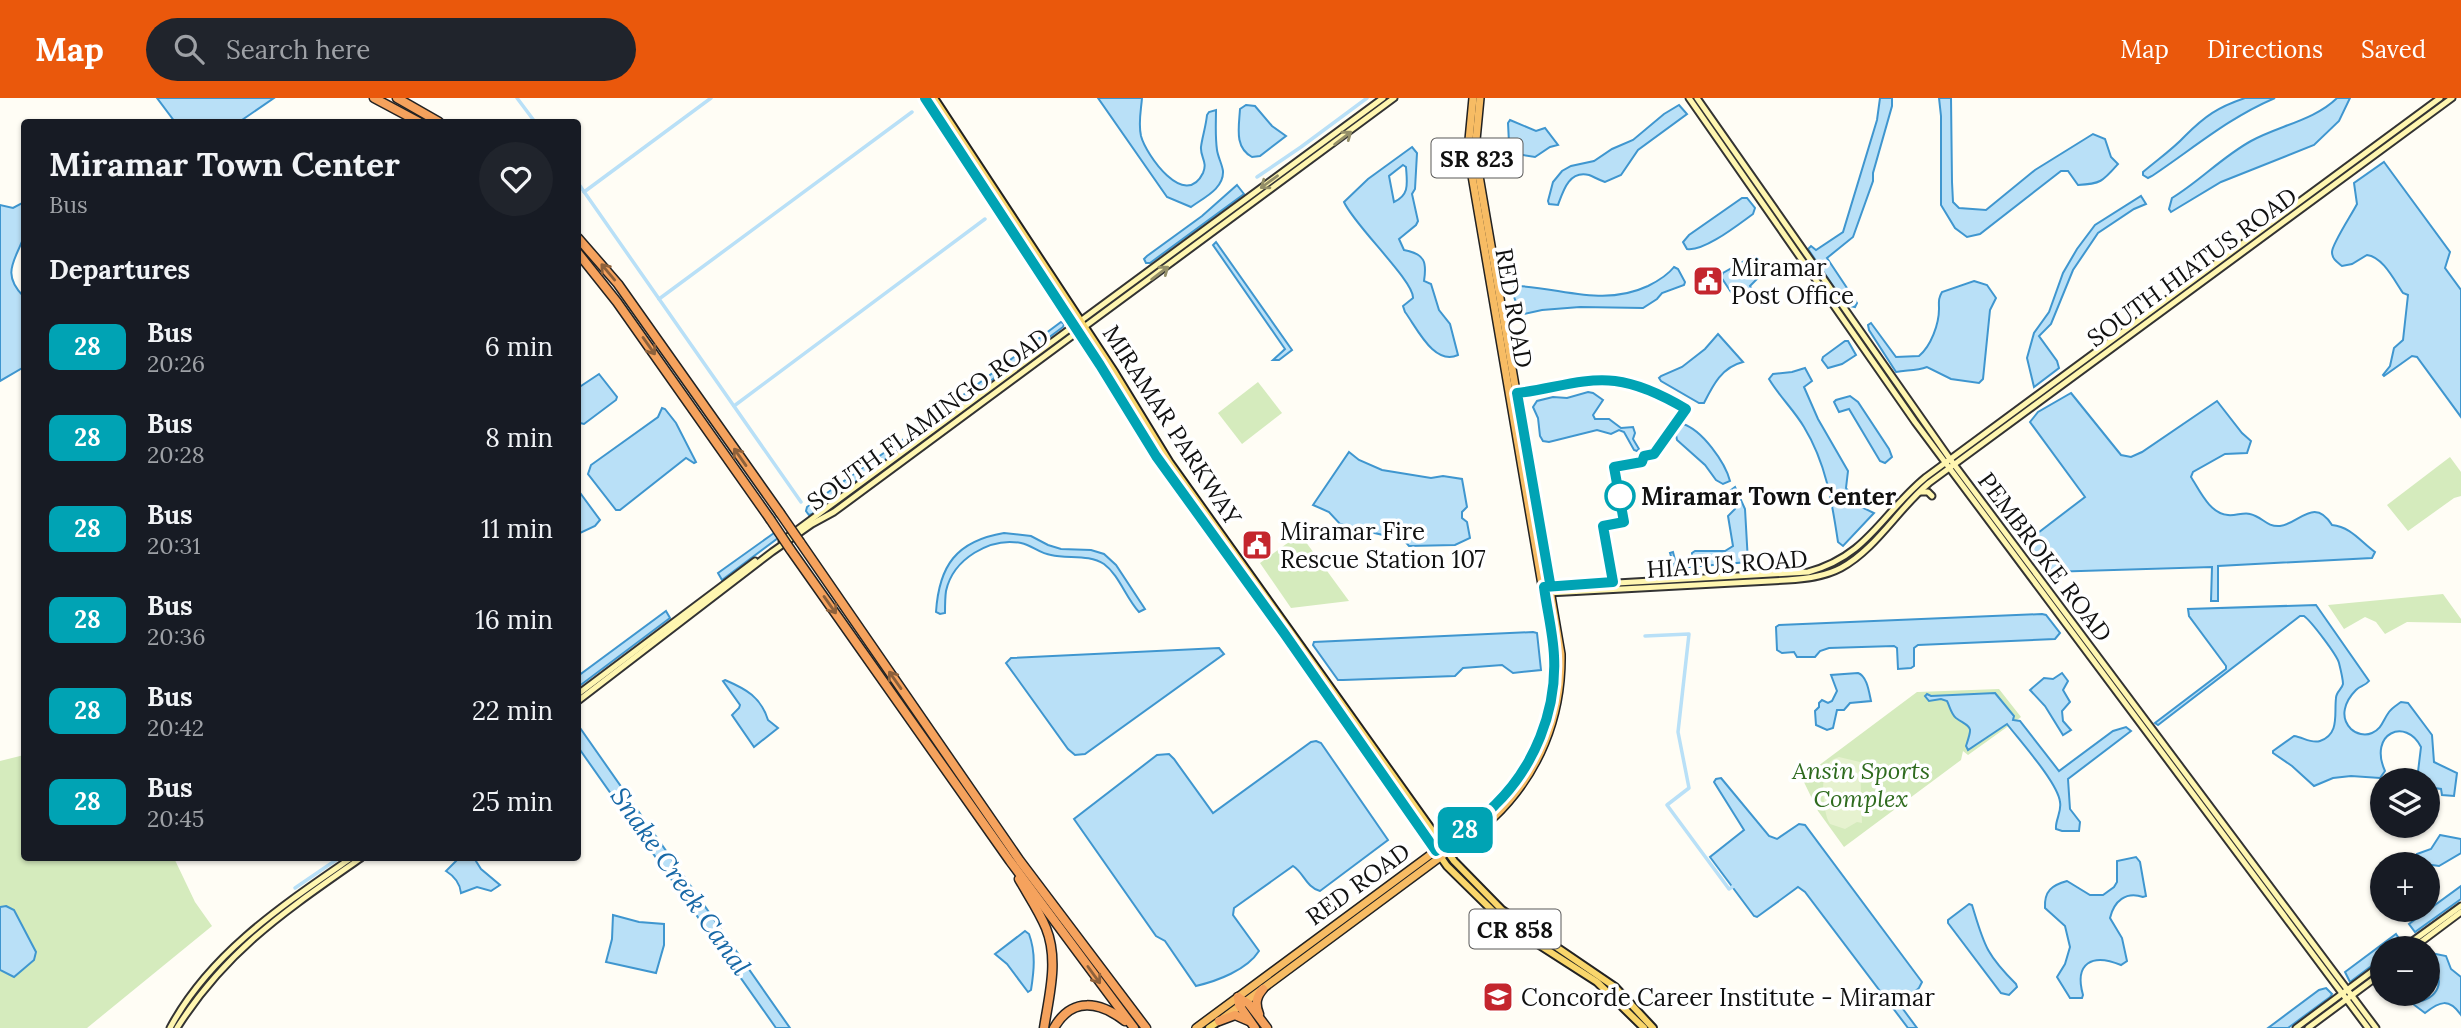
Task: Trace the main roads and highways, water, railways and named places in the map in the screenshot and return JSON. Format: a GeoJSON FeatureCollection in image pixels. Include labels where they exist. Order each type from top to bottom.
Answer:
{"type":"FeatureCollection","features":[{"type":"Feature","properties":{"kind":"highway"},"geometry":{"type":"LineString","coordinates":[[374,98],[413,119]]}},
{"type":"Feature","properties":{"kind":"highway"},"geometry":{"type":"LineString","coordinates":[[397,98],[434,119]]}},
{"type":"Feature","properties":{"kind":"highway","name":"RED ROAD"},"geometry":{"type":"LineString","coordinates":[[1196,1028],[1263,989],[1442,852],[1503,798],[1551,729],[1558,699],[1561,654],[1470,164],[1469,139],[1473,98]]}},
{"type":"Feature","properties":{"kind":"highway","name":"RED ROAD"},"geometry":{"type":"LineString","coordinates":[[1219,1021],[1241,1001],[1442,852],[1493,818],[1520,788],[1549,722],[1554,655],[1548,590],[1477,164],[1480,98]]}},
{"type":"Feature","properties":{"kind":"highway"},"geometry":{"type":"LineString","coordinates":[[581,241],[618,284],[1020,861],[1146,1028]]}},
{"type":"Feature","properties":{"kind":"highway"},"geometry":{"type":"LineString","coordinates":[[581,257],[617,302],[1010,861],[1132,1026]]}},
{"type":"Feature","properties":{"kind":"highway"},"geometry":{"type":"LineString","coordinates":[[1010,861],[1047,929],[1052,950],[1053,965],[1044,1028]]}},
{"type":"Feature","properties":{"kind":"highway"},"geometry":{"type":"LineString","coordinates":[[1261,1020],[1256,1003],[1263,989]]}},
{"type":"Feature","properties":{"kind":"highway"},"geometry":{"type":"LineString","coordinates":[[1241,1001],[1267,1028]]}},
{"type":"Feature","properties":{"kind":"highway"},"geometry":{"type":"LineString","coordinates":[[1241,1001],[1253,1025]]}},
{"type":"Feature","properties":{"kind":"highway"},"geometry":{"type":"LineString","coordinates":[[1054,1028],[1062,1016],[1072,1009],[1094,1005],[1109,1009],[1132,1026]]}},
{"type":"Feature","properties":{"kind":"highway"},"geometry":{"type":"LineString","coordinates":[[1219,1021],[1238,1015],[1253,1025]]}},
{"type":"Feature","properties":{"kind":"main road","name":"MIRAMAR PARKWAY"},"geometry":{"type":"LineString","coordinates":[[925,98],[967,153],[1083,325],[1170,463],[1442,852]]}},
{"type":"Feature","properties":{"kind":"main road","name":"MIRAMAR PARKWAY"},"geometry":{"type":"LineString","coordinates":[[934,98],[1156,456],[1442,852],[1522,935],[1597,982],[1644,1028]]}},
{"type":"Feature","properties":{"kind":"main road","name":"SOUTH FLAMINGO ROAD"},"geometry":{"type":"LineString","coordinates":[[1083,325],[1383,98]]}},
{"type":"Feature","properties":{"kind":"main road","name":"SOUTH FLAMINGO ROAD"},"geometry":{"type":"LineString","coordinates":[[683,617],[1394,98]]}},
{"type":"Feature","properties":{"kind":"main road","name":"PEMBROKE ROAD"},"geometry":{"type":"LineString","coordinates":[[1689,98],[2005,540],[2344,992],[2376,1028]]}},
{"type":"Feature","properties":{"kind":"main road","name":"PEMBROKE ROAD"},"geometry":{"type":"LineString","coordinates":[[1697,98],[1947,461]]}},
{"type":"Feature","properties":{"kind":"main road","name":"SOUTH HIATUS ROAD"},"geometry":{"type":"LineString","coordinates":[[1952,467],[2378,151],[2440,98]]}},
{"type":"Feature","properties":{"kind":"main road","name":"SOUTH HIATUS ROAD"},"geometry":{"type":"LineString","coordinates":[[1947,461],[2400,132],[2452,98]]}},
{"type":"Feature","properties":{"kind":"main road","name":"HIATUS ROAD"},"geometry":{"type":"LineString","coordinates":[[1862,548],[1914,486],[1947,461]]}},
{"type":"Feature","properties":{"kind":"main road","name":"HIATUS ROAD"},"geometry":{"type":"LineString","coordinates":[[1548,590],[1808,578],[1840,568],[1917,493],[1952,467]]}},
{"type":"Feature","properties":{"kind":"main road"},"geometry":{"type":"LineString","coordinates":[[1917,493],[1927,492],[1932,496]]}},
{"type":"Feature","properties":{"kind":"main road"},"geometry":{"type":"LineString","coordinates":[[581,692],[683,617]]}},
{"type":"Feature","properties":{"kind":"main road"},"geometry":{"type":"LineString","coordinates":[[581,699],[683,617]]}},
{"type":"Feature","properties":{"kind":"main road"},"geometry":{"type":"LineString","coordinates":[[170,1028],[193,991],[225,955],[347,861]]}},
{"type":"Feature","properties":{"kind":"main road"},"geometry":{"type":"LineString","coordinates":[[177,1028],[199,996],[236,953],[296,900],[355,861]]}},
{"type":"Feature","properties":{"kind":"main road"},"geometry":{"type":"LineString","coordinates":[[2420,936],[2461,906]]}},
{"type":"Feature","properties":{"kind":"main road","name":"MIRAMAR PARKWAY"},"geometry":{"type":"LineString","coordinates":[[1495,908],[1600,975],[1634,1005],[1654,1028]]}},
{"type":"Feature","properties":{"kind":"main road"},"geometry":{"type":"LineString","coordinates":[[2429,936],[2461,912]]}},
{"type":"Feature","properties":{"kind":"main road"},"geometry":{"type":"LineString","coordinates":[[2296,1028],[2370,973]]}},
{"type":"Feature","properties":{"kind":"main road"},"geometry":{"type":"LineString","coordinates":[[2308,1028],[2370,982]]}},
{"type":"Feature","properties":{"kind":"main road","name":"PEMBROKE ROAD"},"geometry":{"type":"LineString","coordinates":[[2349,998],[2368,1028]]}},
{"type":"Feature","properties":{"kind":"main road","name":"RED ROAD"},"geometry":{"type":"LineString","coordinates":[[1209,1028],[1219,1021]]}},
{"type":"Feature","properties":{"kind":"water"},"geometry":{"type":"Polygon","coordinates":[[[157,98],[274,98],[243,119],[173,119],[157,98]]]}},
{"type":"Feature","properties":{"kind":"water"},"geometry":{"type":"Polygon","coordinates":[[[1098,98],[1142,98],[1140,126],[1144,145],[1167,176],[1186,186],[1195,183],[1203,173],[1205,166],[1201,147],[1207,115],[1216,110],[1216,145],[1223,171],[1220,183],[1191,207],[1167,197],[1098,98]]]}},
{"type":"Feature","properties":{"kind":"water"},"geometry":{"type":"Polygon","coordinates":[[[1880,98],[1892,98],[1892,106],[1873,181],[1853,237],[1827,258],[1857,303],[1855,307],[1846,305],[1808,249],[1811,246],[1816,250],[1843,232],[1877,120],[1880,98]]]}},
{"type":"Feature","properties":{"kind":"water"},"geometry":{"type":"Polygon","coordinates":[[[1939,98],[1951,98],[1953,202],[1959,208],[1986,210],[2035,170],[2093,134],[2105,139],[2111,157],[2118,164],[2101,180],[2086,185],[2078,185],[2068,171],[2061,171],[1980,234],[1967,237],[1955,228],[1941,205],[1939,98]]]}},
{"type":"Feature","properties":{"kind":"water"},"geometry":{"type":"Polygon","coordinates":[[[2245,98],[2275,98],[2227,124],[2152,176],[2148,178],[2143,175],[2143,172],[2206,118],[2245,98]]]}},
{"type":"Feature","properties":{"kind":"water"},"geometry":{"type":"Polygon","coordinates":[[[2337,98],[2350,98],[2339,121],[2314,145],[2221,182],[2171,212],[2169,209],[2172,198],[2240,147],[2318,112],[2337,98]]]}},
{"type":"Feature","properties":{"kind":"water"},"geometry":{"type":"Polygon","coordinates":[[[1246,105],[1255,106],[1272,126],[1286,136],[1260,156],[1252,157],[1246,153],[1240,142],[1240,109],[1246,105]]]}},
{"type":"Feature","properties":{"kind":"water"},"geometry":{"type":"Polygon","coordinates":[[[1679,105],[1687,114],[1638,150],[1621,175],[1605,182],[1589,175],[1576,176],[1568,183],[1558,205],[1549,204],[1553,182],[1562,171],[1594,161],[1633,140],[1679,105]]]}},
{"type":"Feature","properties":{"kind":"water"},"geometry":{"type":"Polygon","coordinates":[[[1510,120],[1536,131],[1545,128],[1558,145],[1535,157],[1517,154],[1509,143],[1510,120]]]}},
{"type":"Feature","properties":{"kind":"water"},"geometry":{"type":"Polygon","coordinates":[[[1412,147],[1417,153],[1415,189],[1412,194],[1418,221],[1399,239],[1404,250],[1423,260],[1424,281],[1431,284],[1439,310],[1450,324],[1458,355],[1441,355],[1421,336],[1403,306],[1413,298],[1411,290],[1344,202],[1368,179],[1412,147]],[[1403,165],[1389,176],[1394,202],[1405,192],[1406,167],[1403,165]]]}},
{"type":"Feature","properties":{"kind":"water"},"geometry":{"type":"Polygon","coordinates":[[[2384,162],[2450,252],[2445,268],[2461,290],[2461,417],[2417,357],[2412,356],[2383,375],[2390,366],[2394,348],[2403,340],[2408,295],[2403,293],[2388,270],[2378,260],[2367,255],[2352,264],[2342,266],[2333,257],[2335,243],[2357,204],[2354,183],[2384,162]]]}},
{"type":"Feature","properties":{"kind":"water"},"geometry":{"type":"Polygon","coordinates":[[[1237,185],[1244,194],[1150,263],[1146,263],[1144,259],[1147,256],[1202,216],[1237,185]]]}},
{"type":"Feature","properties":{"kind":"water"},"geometry":{"type":"Polygon","coordinates":[[[2141,196],[2146,204],[2098,233],[2073,270],[2051,324],[2039,336],[2059,368],[2034,387],[2027,358],[2034,333],[2049,312],[2063,273],[2095,225],[2141,196]]]}},
{"type":"Feature","properties":{"kind":"water"},"geometry":{"type":"Polygon","coordinates":[[[1742,198],[1747,198],[1755,208],[1753,214],[1712,242],[1687,249],[1683,242],[1689,235],[1742,198]]]}},
{"type":"Feature","properties":{"kind":"water"},"geometry":{"type":"Polygon","coordinates":[[[21,204],[21,245],[11,273],[21,293],[21,369],[0,381],[0,205],[13,208],[21,204]]]}},
{"type":"Feature","properties":{"kind":"water"},"geometry":{"type":"Polygon","coordinates":[[[1216,242],[1292,350],[1279,360],[1273,360],[1285,349],[1213,245],[1216,242]]]}},
{"type":"Feature","properties":{"kind":"water"},"geometry":{"type":"Polygon","coordinates":[[[1756,256],[1766,270],[1750,286],[1756,297],[1752,301],[1741,288],[1731,292],[1721,277],[1723,273],[1756,256]]]}},
{"type":"Feature","properties":{"kind":"water"},"geometry":{"type":"Polygon","coordinates":[[[1674,267],[1678,269],[1684,285],[1662,293],[1643,308],[1580,307],[1524,314],[1514,295],[1514,287],[1518,286],[1583,295],[1615,295],[1648,286],[1674,267]]]}},
{"type":"Feature","properties":{"kind":"water"},"geometry":{"type":"Polygon","coordinates":[[[1974,281],[1987,285],[1996,298],[1990,310],[1983,379],[1979,383],[1951,379],[1927,367],[1896,372],[1868,325],[1871,323],[1896,357],[1919,356],[1927,347],[1938,321],[1942,292],[1974,281]]]}},
{"type":"Feature","properties":{"kind":"water"},"geometry":{"type":"Polygon","coordinates":[[[1061,322],[1063,327],[809,515],[807,507],[915,431],[1061,322]]]}},
{"type":"Feature","properties":{"kind":"water"},"geometry":{"type":"Polygon","coordinates":[[[1718,334],[1743,362],[1724,372],[1704,403],[1699,403],[1661,381],[1661,376],[1682,367],[1705,349],[1718,334]]]}},
{"type":"Feature","properties":{"kind":"water"},"geometry":{"type":"Polygon","coordinates":[[[1848,341],[1856,355],[1842,364],[1828,368],[1822,360],[1823,357],[1848,341]]]}},
{"type":"Feature","properties":{"kind":"water"},"geometry":{"type":"Polygon","coordinates":[[[1805,368],[1812,381],[1804,387],[1818,419],[1848,471],[1846,488],[1853,503],[1874,513],[1843,546],[1838,542],[1823,469],[1812,441],[1769,379],[1773,374],[1805,368]]]}},
{"type":"Feature","properties":{"kind":"water"},"geometry":{"type":"Polygon","coordinates":[[[599,374],[617,397],[584,424],[581,423],[581,386],[599,374]]]}},
{"type":"Feature","properties":{"kind":"water"},"geometry":{"type":"Polygon","coordinates":[[[1588,392],[1603,400],[1593,415],[1595,419],[1609,419],[1621,428],[1633,427],[1633,439],[1639,449],[1637,451],[1624,432],[1619,430],[1611,434],[1597,430],[1549,442],[1543,441],[1533,407],[1537,401],[1553,397],[1567,398],[1588,392]]]}},
{"type":"Feature","properties":{"kind":"water"},"geometry":{"type":"Polygon","coordinates":[[[2071,393],[2121,455],[2131,457],[2217,401],[2251,441],[2247,453],[2225,454],[2193,472],[2191,477],[2211,506],[2222,514],[2250,514],[2275,526],[2287,524],[2306,514],[2319,513],[2332,525],[2350,532],[2375,552],[2372,558],[2218,566],[2218,601],[2211,601],[2212,567],[2048,572],[2032,555],[2026,542],[2085,497],[2030,422],[2038,412],[2071,393]]]}},
{"type":"Feature","properties":{"kind":"water"},"geometry":{"type":"Polygon","coordinates":[[[1850,396],[1858,402],[1889,449],[1892,457],[1885,463],[1880,461],[1849,409],[1839,412],[1834,402],[1850,396]]]}},
{"type":"Feature","properties":{"kind":"water"},"geometry":{"type":"Polygon","coordinates":[[[662,408],[676,423],[696,462],[686,458],[620,510],[616,510],[588,474],[591,465],[658,417],[662,408]]]}},
{"type":"Feature","properties":{"kind":"water"},"geometry":{"type":"Polygon","coordinates":[[[1683,424],[1698,433],[1712,448],[1730,481],[1723,484],[1716,480],[1705,465],[1677,440],[1676,435],[1683,424]]]}},
{"type":"Feature","properties":{"kind":"water"},"geometry":{"type":"Polygon","coordinates":[[[1349,452],[1359,460],[1382,470],[1431,478],[1443,476],[1462,479],[1467,507],[1462,512],[1462,518],[1467,522],[1470,538],[1455,545],[1409,546],[1404,540],[1340,524],[1329,512],[1313,505],[1349,452]]]}},
{"type":"Feature","properties":{"kind":"water"},"geometry":{"type":"Polygon","coordinates":[[[1735,487],[1745,509],[1748,562],[1678,568],[1674,566],[1670,553],[1673,552],[1676,564],[1687,564],[1692,560],[1692,553],[1695,551],[1725,551],[1733,546],[1728,516],[1737,503],[1731,490],[1735,487]]]}},
{"type":"Feature","properties":{"kind":"water"},"geometry":{"type":"Polygon","coordinates":[[[581,494],[600,520],[595,526],[581,533],[581,494]]]}},
{"type":"Feature","properties":{"kind":"water"},"geometry":{"type":"Polygon","coordinates":[[[774,533],[778,538],[722,580],[718,573],[774,533]]]}},
{"type":"Feature","properties":{"kind":"water"},"geometry":{"type":"Polygon","coordinates":[[[1004,533],[1031,536],[1061,549],[1091,550],[1104,554],[1116,565],[1145,609],[1139,612],[1114,574],[1098,561],[1047,554],[1025,544],[1009,542],[985,547],[965,560],[950,580],[946,591],[945,613],[936,612],[941,581],[953,558],[974,542],[1004,533]]]}},
{"type":"Feature","properties":{"kind":"water"},"geometry":{"type":"Polygon","coordinates":[[[2316,605],[2369,681],[2349,699],[2344,714],[2347,724],[2358,733],[2372,733],[2380,727],[2393,708],[2401,702],[2408,703],[2432,735],[2434,762],[2457,773],[2454,796],[2442,795],[2440,768],[2418,768],[2421,747],[2414,738],[2399,731],[2385,739],[2381,747],[2384,768],[2370,768],[2370,777],[2333,778],[2314,786],[2273,753],[2294,736],[2313,742],[2320,741],[2331,734],[2335,723],[2336,696],[2343,684],[2339,663],[2304,616],[2300,616],[2158,725],[2155,723],[2226,669],[2189,616],[2188,609],[2316,605]]]}},
{"type":"Feature","properties":{"kind":"water"},"geometry":{"type":"Polygon","coordinates":[[[666,611],[670,618],[581,685],[581,674],[666,611]]]}},
{"type":"Feature","properties":{"kind":"water"},"geometry":{"type":"Polygon","coordinates":[[[2046,615],[2060,633],[2055,639],[1918,645],[1914,648],[1914,666],[1911,668],[1898,669],[1897,648],[1894,646],[1829,648],[1820,651],[1815,657],[1797,657],[1794,652],[1782,653],[1777,650],[1776,627],[1779,625],[2046,615]]]}},
{"type":"Feature","properties":{"kind":"water"},"geometry":{"type":"Polygon","coordinates":[[[1537,633],[1541,670],[1513,673],[1502,665],[1463,668],[1455,676],[1338,680],[1313,645],[1314,642],[1537,633]]]}},
{"type":"Feature","properties":{"kind":"water"},"geometry":{"type":"Polygon","coordinates":[[[1219,648],[1224,654],[1085,754],[1075,755],[1006,663],[1011,658],[1219,648]]]}},
{"type":"Feature","properties":{"kind":"water"},"geometry":{"type":"Polygon","coordinates":[[[1858,673],[1866,681],[1871,701],[1850,703],[1844,710],[1837,710],[1833,728],[1827,730],[1816,725],[1815,711],[1819,703],[1822,700],[1828,703],[1832,701],[1837,691],[1831,675],[1858,673]]]}},
{"type":"Feature","properties":{"kind":"water"},"geometry":{"type":"Polygon","coordinates":[[[2062,673],[2068,681],[2063,690],[2070,702],[2062,711],[2063,721],[2071,730],[2063,735],[2045,706],[2030,690],[2044,678],[2053,679],[2062,673]]]}},
{"type":"Feature","properties":{"kind":"water"},"geometry":{"type":"Polygon","coordinates":[[[723,681],[752,695],[761,705],[768,720],[778,728],[754,747],[732,715],[740,705],[723,681]]]}},
{"type":"Feature","properties":{"kind":"water"},"geometry":{"type":"Polygon","coordinates":[[[1995,693],[2014,716],[2013,720],[2020,721],[2059,771],[2113,731],[2126,727],[2131,731],[2068,779],[2070,809],[2080,822],[2079,831],[2056,829],[2060,806],[2058,794],[2046,773],[2007,724],[1968,750],[1966,746],[1970,728],[1954,716],[1947,701],[1929,701],[1925,696],[1995,693]]]}},
{"type":"Feature","properties":{"kind":"water","name":"Snake Creek Canal"},"geometry":{"type":"Polygon","coordinates":[[[581,729],[790,1028],[776,1028],[581,751],[581,729]]]}},
{"type":"Feature","properties":{"kind":"water"},"geometry":{"type":"Polygon","coordinates":[[[1316,741],[1321,743],[1388,840],[1320,891],[1311,886],[1293,866],[1234,908],[1233,915],[1259,951],[1239,969],[1222,978],[1196,986],[1165,941],[1156,936],[1074,819],[1157,755],[1169,754],[1213,813],[1316,741]]]}},
{"type":"Feature","properties":{"kind":"water"},"geometry":{"type":"Polygon","coordinates":[[[1721,778],[1769,836],[1777,839],[1799,824],[1805,825],[1922,982],[1900,1005],[1917,1028],[1908,1028],[1805,892],[1798,887],[1757,917],[1754,916],[1710,857],[1744,830],[1714,782],[1721,778]]]}},
{"type":"Feature","properties":{"kind":"water"},"geometry":{"type":"Polygon","coordinates":[[[2440,835],[2461,839],[2461,853],[2440,865],[2440,852],[2423,852],[2431,849],[2440,835]]]}},
{"type":"Feature","properties":{"kind":"water"},"geometry":{"type":"Polygon","coordinates":[[[2136,857],[2140,862],[2146,896],[2131,895],[2122,899],[2114,907],[2110,918],[2122,938],[2127,961],[2121,965],[2102,960],[2088,964],[2081,975],[2082,998],[2070,998],[2057,977],[2065,964],[2070,947],[2065,926],[2045,908],[2048,893],[2053,887],[2067,881],[2090,895],[2103,895],[2117,882],[2117,861],[2136,857]]]}},
{"type":"Feature","properties":{"kind":"water"},"geometry":{"type":"Polygon","coordinates":[[[456,861],[476,861],[500,885],[491,891],[477,887],[461,893],[456,880],[446,871],[456,861]]]}},
{"type":"Feature","properties":{"kind":"water"},"geometry":{"type":"Polygon","coordinates":[[[2461,886],[2461,899],[2440,914],[2440,901],[2461,886]]]}},
{"type":"Feature","properties":{"kind":"water"},"geometry":{"type":"Polygon","coordinates":[[[1969,904],[1972,905],[1983,939],[1992,956],[2016,984],[2017,987],[2009,995],[2001,993],[1948,923],[1948,920],[1969,904]]]}},
{"type":"Feature","properties":{"kind":"water"},"geometry":{"type":"Polygon","coordinates":[[[6,906],[14,910],[36,952],[34,960],[14,977],[0,970],[0,907],[6,906]]]}},
{"type":"Feature","properties":{"kind":"water"},"geometry":{"type":"Polygon","coordinates":[[[613,915],[639,922],[664,924],[664,945],[656,973],[606,962],[612,939],[613,915]]]}},
{"type":"Feature","properties":{"kind":"water"},"geometry":{"type":"Polygon","coordinates":[[[2412,922],[2429,922],[2415,932],[2409,924],[2412,922]]]}},
{"type":"Feature","properties":{"kind":"water"},"geometry":{"type":"Polygon","coordinates":[[[1025,931],[1029,934],[1034,955],[1031,990],[1028,992],[1007,964],[995,954],[1025,931]]]}},
{"type":"Feature","properties":{"kind":"water"},"geometry":{"type":"Polygon","coordinates":[[[2370,953],[2370,967],[2350,982],[2345,972],[2370,953]]]}},
{"type":"Feature","properties":{"kind":"water"},"geometry":{"type":"Polygon","coordinates":[[[2440,955],[2446,956],[2451,969],[2461,977],[2461,1015],[2452,1006],[2440,1004],[2440,955]]]}},
{"type":"Feature","properties":{"kind":"water"},"geometry":{"type":"Polygon","coordinates":[[[2326,988],[2332,994],[2330,997],[2288,1028],[2268,1028],[2319,990],[2326,988]]]}},
{"type":"Feature","properties":{"kind":"water"},"geometry":{"type":"Polygon","coordinates":[[[2416,1006],[2435,1006],[2425,1013],[2416,1006]]]}},
{"type":"Feature","properties":{"kind":"waterway"},"geometry":{"type":"LineString","coordinates":[[517,98],[533,119]]}},
{"type":"Feature","properties":{"kind":"waterway"},"geometry":{"type":"LineString","coordinates":[[584,192],[711,98]]}},
{"type":"Feature","properties":{"kind":"waterway"},"geometry":{"type":"LineString","coordinates":[[1257,177],[1367,98]]}},
{"type":"Feature","properties":{"kind":"waterway"},"geometry":{"type":"LineString","coordinates":[[659,299],[912,112]]}},
{"type":"Feature","properties":{"kind":"waterway"},"geometry":{"type":"LineString","coordinates":[[581,187],[801,502]]}},
{"type":"Feature","properties":{"kind":"waterway"},"geometry":{"type":"LineString","coordinates":[[734,406],[985,219]]}},
{"type":"Feature","properties":{"kind":"waterway"},"geometry":{"type":"LineString","coordinates":[[1645,636],[1689,634],[1678,732],[1689,788],[1667,805],[1729,889],[1737,884]]}},
{"type":"Feature","properties":{"kind":"waterway"},"geometry":{"type":"LineString","coordinates":[[295,888],[335,861]]}},
{"type":"Feature","properties":{"kind":"place","name":"Miramar Post Office"},"geometry":{"type":"Point","coordinates":[1708,281]}},
{"type":"Feature","properties":{"kind":"place","name":"Miramar Town Center"},"geometry":{"type":"Point","coordinates":[1620,496]}},
{"type":"Feature","properties":{"kind":"place","name":"Miramar Fire Rescue Station 107"},"geometry":{"type":"Point","coordinates":[1257,545]}},
{"type":"Feature","properties":{"kind":"place","name":"Concorde Career Institute - Miramar"},"geometry":{"type":"Point","coordinates":[1498,997]}},
{"type":"Feature","properties":{"kind":"park label","name":"Ansin Sports Complex"},"geometry":{"type":"Point","coordinates":[1861,784]}}]}
